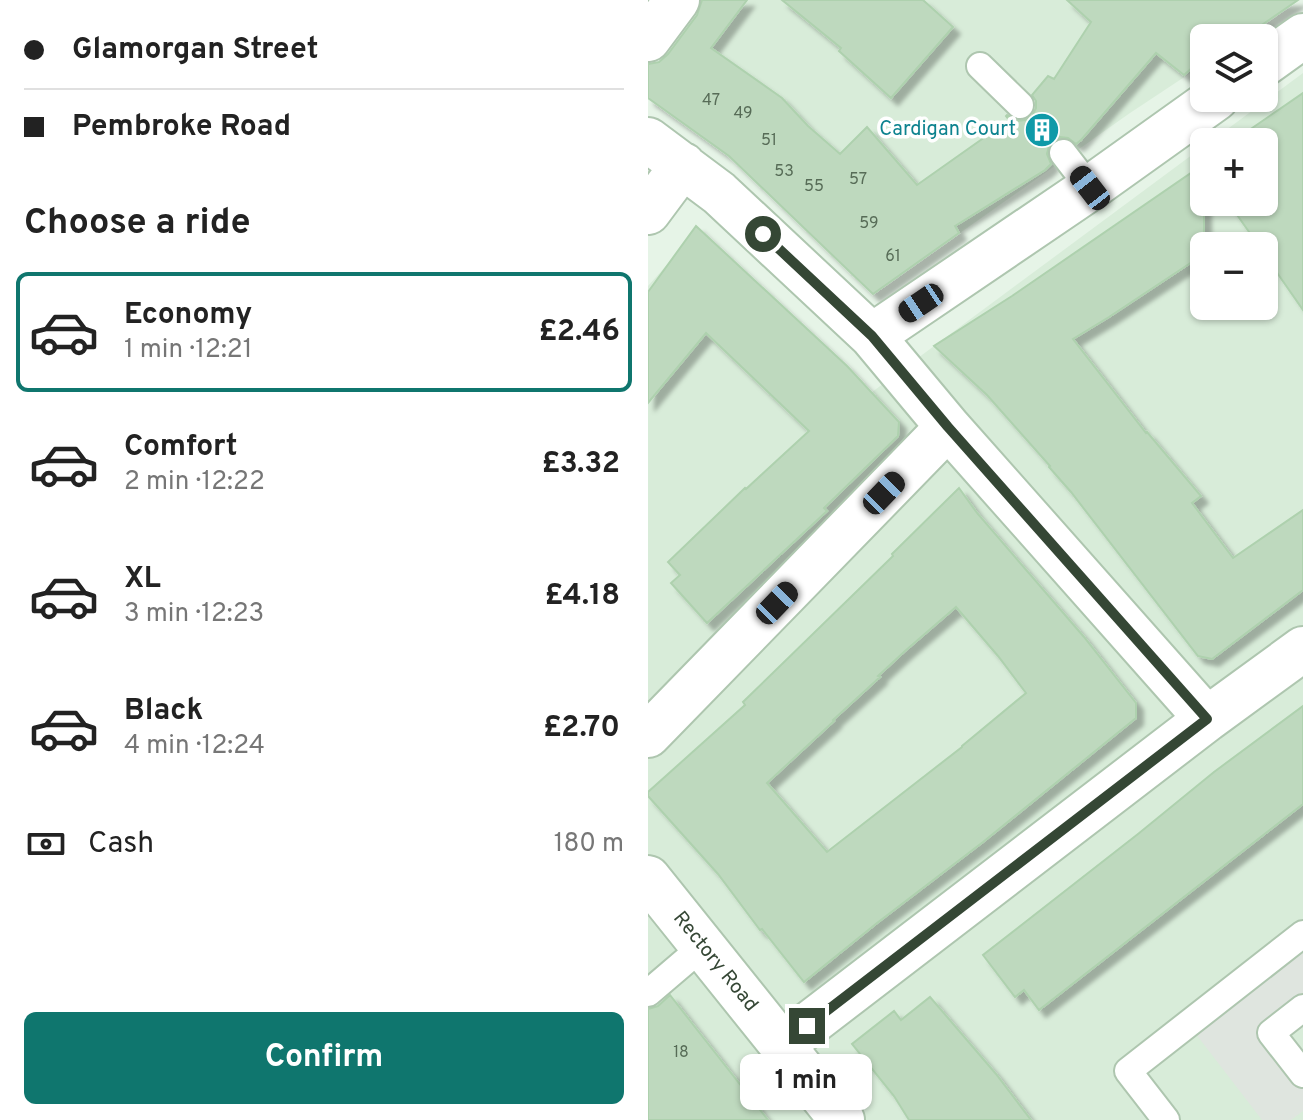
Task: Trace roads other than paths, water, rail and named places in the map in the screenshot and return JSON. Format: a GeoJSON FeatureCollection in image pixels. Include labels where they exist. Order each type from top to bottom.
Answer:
{"type":"FeatureCollection","features":[{"type":"Feature","properties":{"kind":"street"},"geometry":{"type":"LineString","coordinates":[[648,39],[677,0]]}},
{"type":"Feature","properties":{"kind":"street"},"geometry":{"type":"LineString","coordinates":[[1278,54],[1303,36]]}},
{"type":"Feature","properties":{"kind":"street"},"geometry":{"type":"LineString","coordinates":[[872,336],[1196,112]]}},
{"type":"Feature","properties":{"kind":"street"},"geometry":{"type":"LineString","coordinates":[[648,140],[719,193],[872,336],[948,427],[1207,719]]}},
{"type":"Feature","properties":{"kind":"street"},"geometry":{"type":"LineString","coordinates":[[648,212],[683,165]]}},
{"type":"Feature","properties":{"kind":"street"},"geometry":{"type":"LineString","coordinates":[[648,735],[948,427]]}},
{"type":"Feature","properties":{"kind":"street"},"geometry":{"type":"LineString","coordinates":[[782,1045],[1303,649]]}},
{"type":"Feature","properties":{"kind":"street","name":"Rectory Road"},"geometry":{"type":"LineString","coordinates":[[648,878],[842,1120]]}},
{"type":"Feature","properties":{"kind":"lane"},"geometry":{"type":"LineString","coordinates":[[980,66],[1020,105]]}},
{"type":"Feature","properties":{"kind":"lane"},"geometry":{"type":"LineString","coordinates":[[1063,153],[1090,188]]}},
{"type":"Feature","properties":{"kind":"lane"},"geometry":{"type":"LineString","coordinates":[[1166,1120],[1128,1071],[1303,934]]}},
{"type":"Feature","properties":{"kind":"lane"},"geometry":{"type":"LineString","coordinates":[[648,993],[702,947]]}},
{"type":"Feature","properties":{"kind":"lane"},"geometry":{"type":"LineString","coordinates":[[1303,1008],[1271,1033],[1303,1074]]}},
{"type":"Feature","properties":{"kind":"place","name":"Cardigan Court"},"geometry":{"type":"Point","coordinates":[1042,130]}}]}
